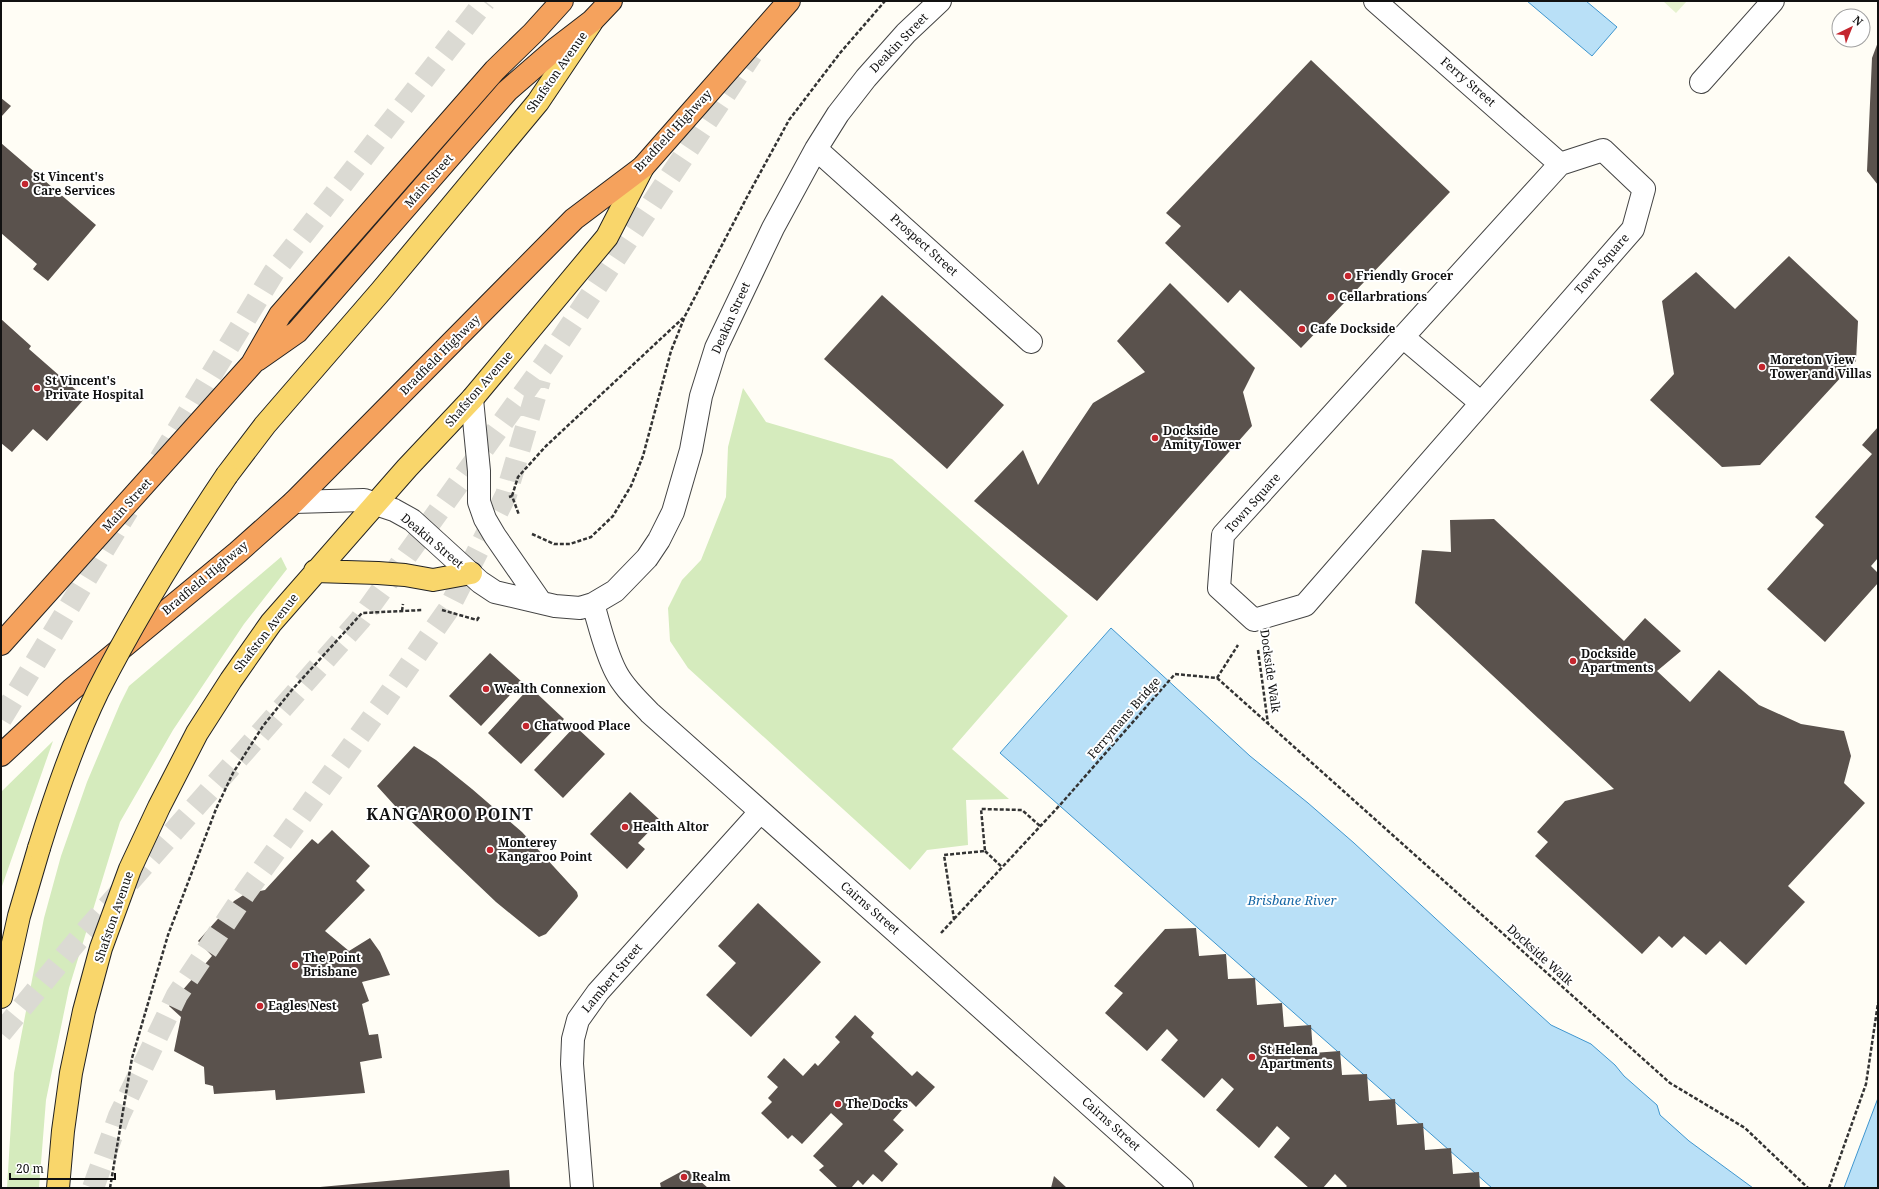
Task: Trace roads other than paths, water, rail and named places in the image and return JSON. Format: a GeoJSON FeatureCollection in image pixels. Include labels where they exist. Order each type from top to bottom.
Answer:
{"type":"FeatureCollection","features":[{"type":"Feature","properties":{"kind":"highway","name":"Main Street"},"geometry":{"type":"LineString","coordinates":[[1,644],[252,364],[280,315],[495,70],[533,33],[562,1]]}},
{"type":"Feature","properties":{"kind":"highway","name":"Main Street"},"geometry":{"type":"LineString","coordinates":[[252,364],[297,332],[507,91],[553,51],[592,21],[611,1]]}},
{"type":"Feature","properties":{"kind":"highway","name":"Bradfield Highway"},"geometry":{"type":"LineString","coordinates":[[1,755],[71,690],[232,557],[294,502],[574,219],[643,167],[789,1]]}},
{"type":"Feature","properties":{"kind":"main road","name":"Shafston Avenue"},"geometry":{"type":"LineString","coordinates":[[1,997],[19,916],[56,793],[97,692],[144,606],[184,538],[227,475],[265,425],[391,279],[538,102],[592,21]]}},
{"type":"Feature","properties":{"kind":"main road","name":"Shafston Avenue"},"geometry":{"type":"LineString","coordinates":[[58,1188],[63,1131],[69,1088],[84,1011],[101,948],[130,869],[159,807],[197,733],[231,680],[271,623],[315,571],[472,398],[607,237],[643,167]]}},
{"type":"Feature","properties":{"kind":"main road"},"geometry":{"type":"LineString","coordinates":[[315,571],[405,575],[433,580],[471,573]]}},
{"type":"Feature","properties":{"kind":"street","name":"Deakin Street"},"geometry":{"type":"LineString","coordinates":[[294,502],[364,500],[394,510],[412,520],[471,573],[495,592],[566,607],[580,608],[593,604],[615,591],[632,575],[660,540],[673,512],[691,450],[701,396],[716,348],[773,228],[816,149],[838,114],[866,78],[906,33],[940,1]]}},
{"type":"Feature","properties":{"kind":"street","name":"Ferry Street"},"geometry":{"type":"LineString","coordinates":[[1375,1],[1560,164]]}},
{"type":"Feature","properties":{"kind":"street"},"geometry":{"type":"LineString","coordinates":[[1701,82],[1773,1]]}},
{"type":"Feature","properties":{"kind":"street","name":"Prospect Street"},"geometry":{"type":"LineString","coordinates":[[816,149],[1031,342]]}},
{"type":"Feature","properties":{"kind":"street","name":"Town Square"},"geometry":{"type":"LineString","coordinates":[[1603,150],[1644,189],[1633,229],[1305,605],[1254,620],[1219,588],[1223,535],[1403,337],[1560,164],[1603,150]]}},
{"type":"Feature","properties":{"kind":"street"},"geometry":{"type":"LineString","coordinates":[[1403,337],[1481,403]]}},
{"type":"Feature","properties":{"kind":"street"},"geometry":{"type":"LineString","coordinates":[[472,398],[479,471],[479,502],[485,519],[495,536],[540,601]]}},
{"type":"Feature","properties":{"kind":"street","name":"Cairns Street"},"geometry":{"type":"LineString","coordinates":[[593,604],[608,654],[617,673],[629,690],[650,713],[922,954],[1182,1188]]}},
{"type":"Feature","properties":{"kind":"street","name":"Lambert Street"},"geometry":{"type":"LineString","coordinates":[[582,1188],[572,1064],[573,1039],[578,1020],[598,992],[760,812]]}},
{"type":"Feature","properties":{"kind":"water"},"geometry":{"type":"Polygon","coordinates":[[[1527,1],[1586,1],[1617,27],[1592,56],[1527,1]]]}},
{"type":"Feature","properties":{"kind":"water","name":"Brisbane River"},"geometry":{"type":"Polygon","coordinates":[[[1111,628],[1250,756],[1354,843],[1551,1025],[1591,1044],[1657,1105],[1660,1115],[1689,1141],[1753,1188],[1492,1188],[1000,753],[1111,628]]]}},
{"type":"Feature","properties":{"kind":"water"},"geometry":{"type":"Polygon","coordinates":[[[1878,1098],[1878,1188],[1844,1188],[1878,1098]]]}},
{"type":"Feature","properties":{"kind":"tunnel"},"geometry":{"type":"LineString","coordinates":[[160,459],[274,272],[485,1]]}},
{"type":"Feature","properties":{"kind":"tunnel"},"geometry":{"type":"LineString","coordinates":[[1,1033],[78,940],[360,620],[544,365],[752,54]]}},
{"type":"Feature","properties":{"kind":"tunnel"},"geometry":{"type":"LineString","coordinates":[[93,1188],[119,1116],[177,995],[246,892],[380,707],[448,610],[506,495],[540,380]]}},
{"type":"Feature","properties":{"kind":"tunnel"},"geometry":{"type":"LineString","coordinates":[[1,719],[128,510]]}},
{"type":"Feature","properties":{"kind":"place","name":"St Vincent's Care Services"},"geometry":{"type":"Point","coordinates":[25,184]}},
{"type":"Feature","properties":{"kind":"place","name":"Friendly Grocer"},"geometry":{"type":"Point","coordinates":[1348,276]}},
{"type":"Feature","properties":{"kind":"place","name":"Cellarbrations"},"geometry":{"type":"Point","coordinates":[1331,297]}},
{"type":"Feature","properties":{"kind":"place","name":"Cafe Dockside"},"geometry":{"type":"Point","coordinates":[1302,329]}},
{"type":"Feature","properties":{"kind":"place","name":"Moreton View Tower and Villas"},"geometry":{"type":"Point","coordinates":[1762,367]}},
{"type":"Feature","properties":{"kind":"place","name":"St Vincent's Private Hospital"},"geometry":{"type":"Point","coordinates":[37,388]}},
{"type":"Feature","properties":{"kind":"place","name":"Dockside Amity Tower"},"geometry":{"type":"Point","coordinates":[1155,438]}},
{"type":"Feature","properties":{"kind":"place","name":"Dockside Apartments"},"geometry":{"type":"Point","coordinates":[1573,661]}},
{"type":"Feature","properties":{"kind":"place","name":"Wealth Connexion"},"geometry":{"type":"Point","coordinates":[486,689]}},
{"type":"Feature","properties":{"kind":"place","name":"Chatwood Place"},"geometry":{"type":"Point","coordinates":[526,726]}},
{"type":"Feature","properties":{"kind":"place","name":"Health Altor"},"geometry":{"type":"Point","coordinates":[625,827]}},
{"type":"Feature","properties":{"kind":"place","name":"Monterey Kangaroo Point"},"geometry":{"type":"Point","coordinates":[490,850]}},
{"type":"Feature","properties":{"kind":"place","name":"The Point Brisbane"},"geometry":{"type":"Point","coordinates":[295,965]}},
{"type":"Feature","properties":{"kind":"place","name":"Eagles Nest"},"geometry":{"type":"Point","coordinates":[260,1006]}},
{"type":"Feature","properties":{"kind":"place","name":"St Helena Apartments"},"geometry":{"type":"Point","coordinates":[1252,1057]}},
{"type":"Feature","properties":{"kind":"place","name":"The Docks"},"geometry":{"type":"Point","coordinates":[838,1104]}},
{"type":"Feature","properties":{"kind":"place","name":"Realm"},"geometry":{"type":"Point","coordinates":[684,1177]}},
{"type":"Feature","properties":{"kind":"district","name":"KANGAROO POINT"},"geometry":{"type":"Point","coordinates":[450,814]}}]}
